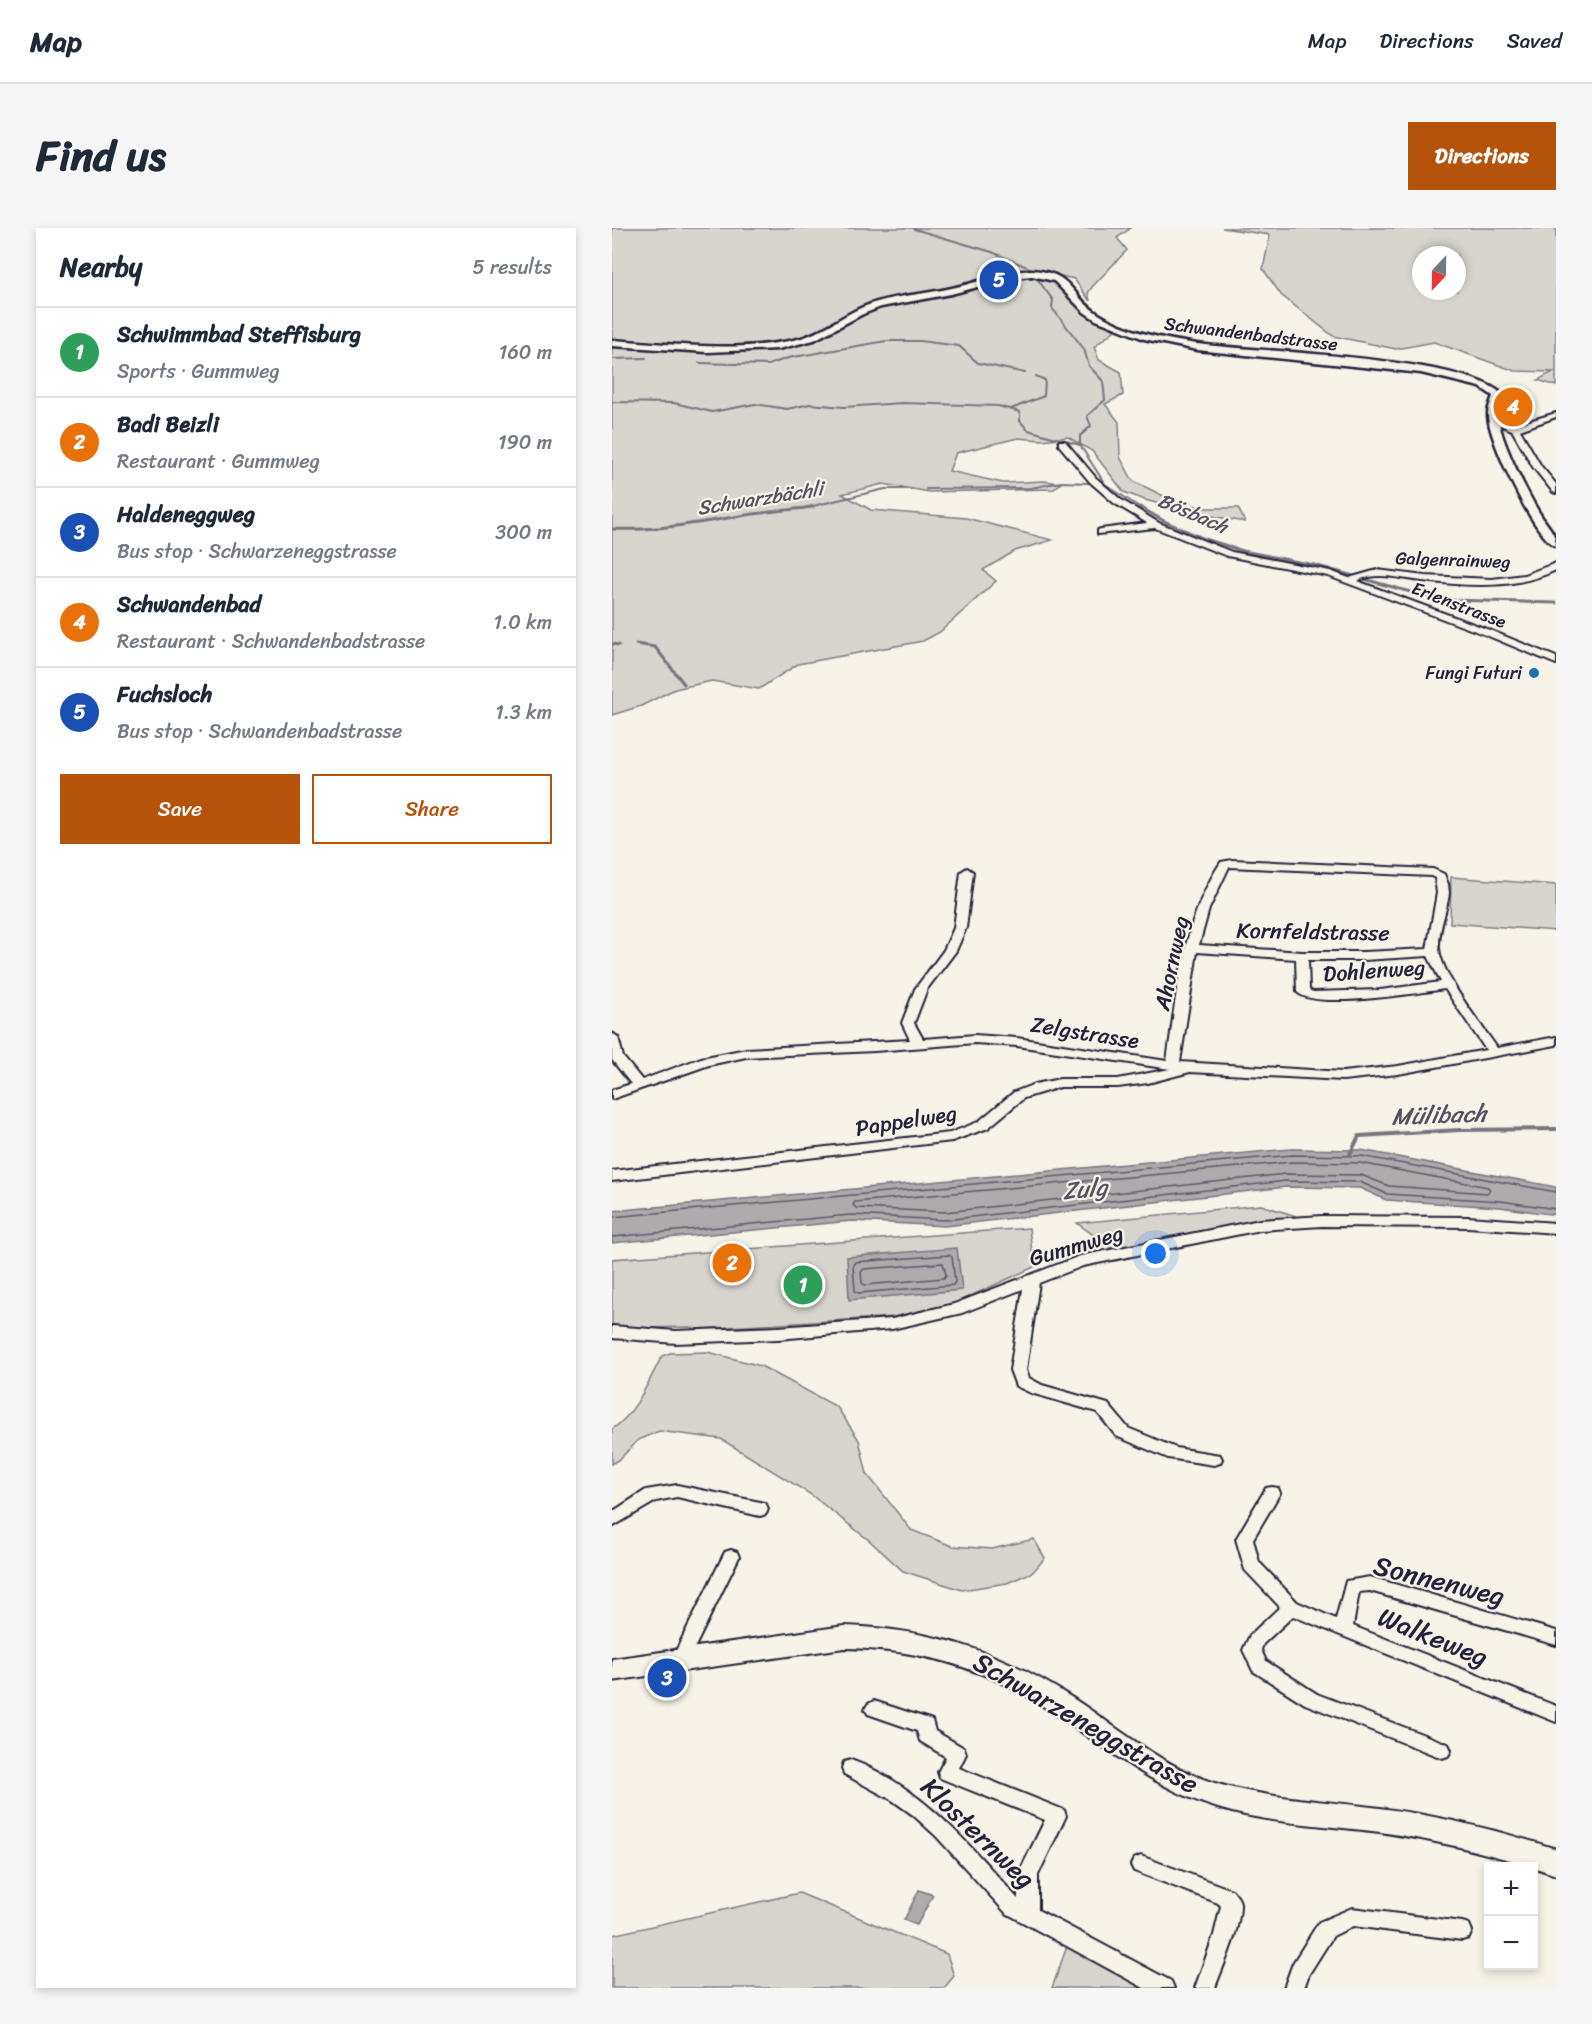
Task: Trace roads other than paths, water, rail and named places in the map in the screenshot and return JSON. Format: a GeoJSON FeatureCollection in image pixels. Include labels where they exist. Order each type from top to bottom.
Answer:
{"type":"FeatureCollection","features":[{"type":"Feature","properties":{"kind":"main road","name":"Schwarzeneggstrasse"},"geometry":{"type":"LineString","coordinates":[[612,1670],[844,1637],[874,1637],[936,1646],[963,1653],[1002,1669],[1065,1707],[1140,1760],[1198,1788],[1249,1803],[1403,1823],[1448,1832],[1556,1862]]}},
{"type":"Feature","properties":{"kind":"street","name":"Schwandenbadstrasse"},"geometry":{"type":"LineString","coordinates":[[612,343],[710,352],[781,346],[825,334],[859,312],[879,305],[1014,275],[1038,273],[1063,281],[1083,306],[1104,321],[1129,332],[1158,340],[1204,348],[1415,370],[1472,380],[1491,388],[1497,396],[1494,421],[1525,499],[1546,532],[1556,543]]}},
{"type":"Feature","properties":{"kind":"street"},"geometry":{"type":"LineString","coordinates":[[1515,428],[1528,426],[1543,418],[1556,415]]}},
{"type":"Feature","properties":{"kind":"street"},"geometry":{"type":"LineString","coordinates":[[1494,421],[1506,423],[1515,428],[1537,467],[1556,490]]}},
{"type":"Feature","properties":{"kind":"street"},"geometry":{"type":"LineString","coordinates":[[1062,443],[1108,494],[1156,525],[1223,552],[1354,578]]}},
{"type":"Feature","properties":{"kind":"street"},"geometry":{"type":"LineString","coordinates":[[1101,532],[1156,525]]}},
{"type":"Feature","properties":{"kind":"street","name":"Galgenrainweg"},"geometry":{"type":"LineString","coordinates":[[1354,578],[1371,573],[1425,579],[1499,580],[1532,577],[1556,566]]}},
{"type":"Feature","properties":{"kind":"street","name":"Erlenstrasse"},"geometry":{"type":"LineString","coordinates":[[1354,578],[1556,661]]}},
{"type":"Feature","properties":{"kind":"street","name":"Ahornweg"},"geometry":{"type":"LineString","coordinates":[[1173,1065],[1193,948],[1201,915],[1225,864],[1433,873],[1440,876],[1443,888],[1433,952]]}},
{"type":"Feature","properties":{"kind":"street"},"geometry":{"type":"LineString","coordinates":[[919,1044],[908,1023],[921,988],[950,951],[960,928],[967,872]]}},
{"type":"Feature","properties":{"kind":"street","name":"Kornfeldstrasse"},"geometry":{"type":"LineString","coordinates":[[1193,948],[1302,956],[1364,956],[1433,952]]}},
{"type":"Feature","properties":{"kind":"street"},"geometry":{"type":"LineString","coordinates":[[1433,952],[1449,985],[1494,1051]]}},
{"type":"Feature","properties":{"kind":"street","name":"Dohlenweg"},"geometry":{"type":"LineString","coordinates":[[1302,956],[1303,992],[1311,996],[1380,994],[1449,985]]}},
{"type":"Feature","properties":{"kind":"street"},"geometry":{"type":"LineString","coordinates":[[612,1037],[617,1058],[639,1085]]}},
{"type":"Feature","properties":{"kind":"street","name":"Zelgstrasse"},"geometry":{"type":"LineString","coordinates":[[612,1095],[706,1061],[747,1053],[975,1039],[1192,1068],[1343,1076],[1398,1070],[1556,1041]]}},
{"type":"Feature","properties":{"kind":"street","name":"Pappelweg"},"geometry":{"type":"LineString","coordinates":[[612,1176],[952,1137],[982,1125],[1019,1095],[1040,1087],[1060,1083],[1118,1083],[1148,1080],[1192,1068]]}},
{"type":"Feature","properties":{"kind":"street","name":"Gummweg"},"geometry":{"type":"LineString","coordinates":[[612,1332],[676,1336],[778,1333],[892,1324],[957,1309],[1080,1261],[1260,1225],[1322,1221],[1468,1222],[1556,1228]]}},
{"type":"Feature","properties":{"kind":"street"},"geometry":{"type":"LineString","coordinates":[[1032,1279],[1018,1370],[1022,1382],[1037,1389],[1102,1408],[1122,1432],[1174,1454],[1214,1459]]}},
{"type":"Feature","properties":{"kind":"street"},"geometry":{"type":"LineString","coordinates":[[612,1520],[652,1495],[677,1491],[760,1509]]}},
{"type":"Feature","properties":{"kind":"street","name":"Walkeweg"},"geometry":{"type":"LineString","coordinates":[[1272,1493],[1244,1539],[1251,1565],[1291,1607],[1343,1630],[1556,1714]]}},
{"type":"Feature","properties":{"kind":"street"},"geometry":{"type":"LineString","coordinates":[[680,1660],[731,1557]]}},
{"type":"Feature","properties":{"kind":"street","name":"Sonnenweg"},"geometry":{"type":"LineString","coordinates":[[1343,1630],[1352,1586],[1370,1584],[1556,1638]]}},
{"type":"Feature","properties":{"kind":"street"},"geometry":{"type":"LineString","coordinates":[[1291,1607],[1256,1640],[1252,1650],[1259,1666],[1311,1699],[1442,1750]]}},
{"type":"Feature","properties":{"kind":"street"},"geometry":{"type":"LineString","coordinates":[[874,1709],[926,1726],[926,1735],[957,1754],[947,1772],[1057,1816],[1028,1875],[1028,1916]]}},
{"type":"Feature","properties":{"kind":"street","name":"Klosternweg"},"geometry":{"type":"LineString","coordinates":[[851,1768],[899,1794],[920,1809],[943,1830],[1013,1908],[1164,1988]]}},
{"type":"Feature","properties":{"kind":"street"},"geometry":{"type":"LineString","coordinates":[[1141,1865],[1225,1896],[1231,1904],[1224,1935],[1205,1988]]}},
{"type":"Feature","properties":{"kind":"street"},"geometry":{"type":"LineString","coordinates":[[1294,1988],[1299,1970],[1326,1929],[1352,1917],[1461,1931]]}},
{"type":"Feature","properties":{"kind":"water","name":"Zulg"},"geometry":{"type":"Polygon","coordinates":[[[1291,1149],[1361,1150],[1556,1187],[1556,1215],[1500,1207],[1386,1200],[1360,1188],[1286,1187],[945,1226],[852,1221],[612,1243],[612,1211],[1291,1149]]]}},
{"type":"Feature","properties":{"kind":"water"},"geometry":{"type":"Polygon","coordinates":[[[957,1248],[962,1290],[849,1300],[847,1257],[957,1248]]]}},
{"type":"Feature","properties":{"kind":"water"},"geometry":{"type":"Polygon","coordinates":[[[919,1890],[933,1895],[917,1925],[904,1920],[919,1890]]]}},
{"type":"Feature","properties":{"kind":"waterway","name":"Bösbach"},"geometry":{"type":"LineString","coordinates":[[914,229],[992,252],[1032,269]]}},
{"type":"Feature","properties":{"kind":"waterway","name":"Bösbach"},"geometry":{"type":"LineString","coordinates":[[1035,276],[1053,300],[1052,308],[1084,349],[1089,366],[1103,381],[1105,400],[1087,416],[1091,426],[1080,436],[1080,445]]}},
{"type":"Feature","properties":{"kind":"waterway"},"geometry":{"type":"LineString","coordinates":[[699,363],[768,365],[788,358],[886,341],[920,341],[959,346],[978,363],[1025,373]]}},
{"type":"Feature","properties":{"kind":"waterway"},"geometry":{"type":"LineString","coordinates":[[612,359],[646,358]]}},
{"type":"Feature","properties":{"kind":"waterway"},"geometry":{"type":"LineString","coordinates":[[1011,409],[1044,396],[1045,380],[1036,376]]}},
{"type":"Feature","properties":{"kind":"waterway"},"geometry":{"type":"LineString","coordinates":[[612,402],[674,403],[712,412],[755,404],[787,409],[810,404],[844,407],[902,403],[998,406],[1020,412],[1020,421],[1028,430],[1080,445]]}},
{"type":"Feature","properties":{"kind":"waterway","name":"Bösbach"},"geometry":{"type":"LineString","coordinates":[[1080,445],[1105,484],[1142,509]]}},
{"type":"Feature","properties":{"kind":"waterway","name":"Schwarzbächli"},"geometry":{"type":"LineString","coordinates":[[926,489],[1031,488],[1061,482],[1089,483]]}},
{"type":"Feature","properties":{"kind":"waterway","name":"Schwarzbächli"},"geometry":{"type":"LineString","coordinates":[[805,508],[885,489],[911,489]]}},
{"type":"Feature","properties":{"kind":"waterway","name":"Schwarzbächli"},"geometry":{"type":"LineString","coordinates":[[805,508],[813,507]]}},
{"type":"Feature","properties":{"kind":"waterway","name":"Bösbach"},"geometry":{"type":"LineString","coordinates":[[1140,507],[1164,521],[1205,539],[1243,551],[1314,565],[1421,595],[1450,600],[1556,603]]}},
{"type":"Feature","properties":{"kind":"waterway","name":"Schwarzbächli"},"geometry":{"type":"LineString","coordinates":[[612,529],[676,526],[805,508]]}},
{"type":"Feature","properties":{"kind":"waterway","name":"Schwarzbächli"},"geometry":{"type":"LineString","coordinates":[[800,509],[805,508]]}},
{"type":"Feature","properties":{"kind":"waterway"},"geometry":{"type":"LineString","coordinates":[[612,644],[619,645]]}},
{"type":"Feature","properties":{"kind":"waterway"},"geometry":{"type":"LineString","coordinates":[[636,644],[655,647],[684,684]]}},
{"type":"Feature","properties":{"kind":"waterway","name":"Mülibach"},"geometry":{"type":"LineString","coordinates":[[1350,1154],[1359,1136],[1459,1130],[1556,1129]]}},
{"type":"Feature","properties":{"kind":"place","name":"Fuchsloch"},"geometry":{"type":"Point","coordinates":[999,280]}},
{"type":"Feature","properties":{"kind":"place","name":"Schwandenbad"},"geometry":{"type":"Point","coordinates":[1513,407]}},
{"type":"Feature","properties":{"kind":"place","name":"Fungi Futuri"},"geometry":{"type":"Point","coordinates":[1534,673]}},
{"type":"Feature","properties":{"kind":"place","name":"Badi Beizli"},"geometry":{"type":"Point","coordinates":[732,1263]}},
{"type":"Feature","properties":{"kind":"place","name":"Schwimmbad Steffisburg"},"geometry":{"type":"Point","coordinates":[803,1285]}},
{"type":"Feature","properties":{"kind":"place","name":"Haldeneggweg"},"geometry":{"type":"Point","coordinates":[667,1678]}}]}
